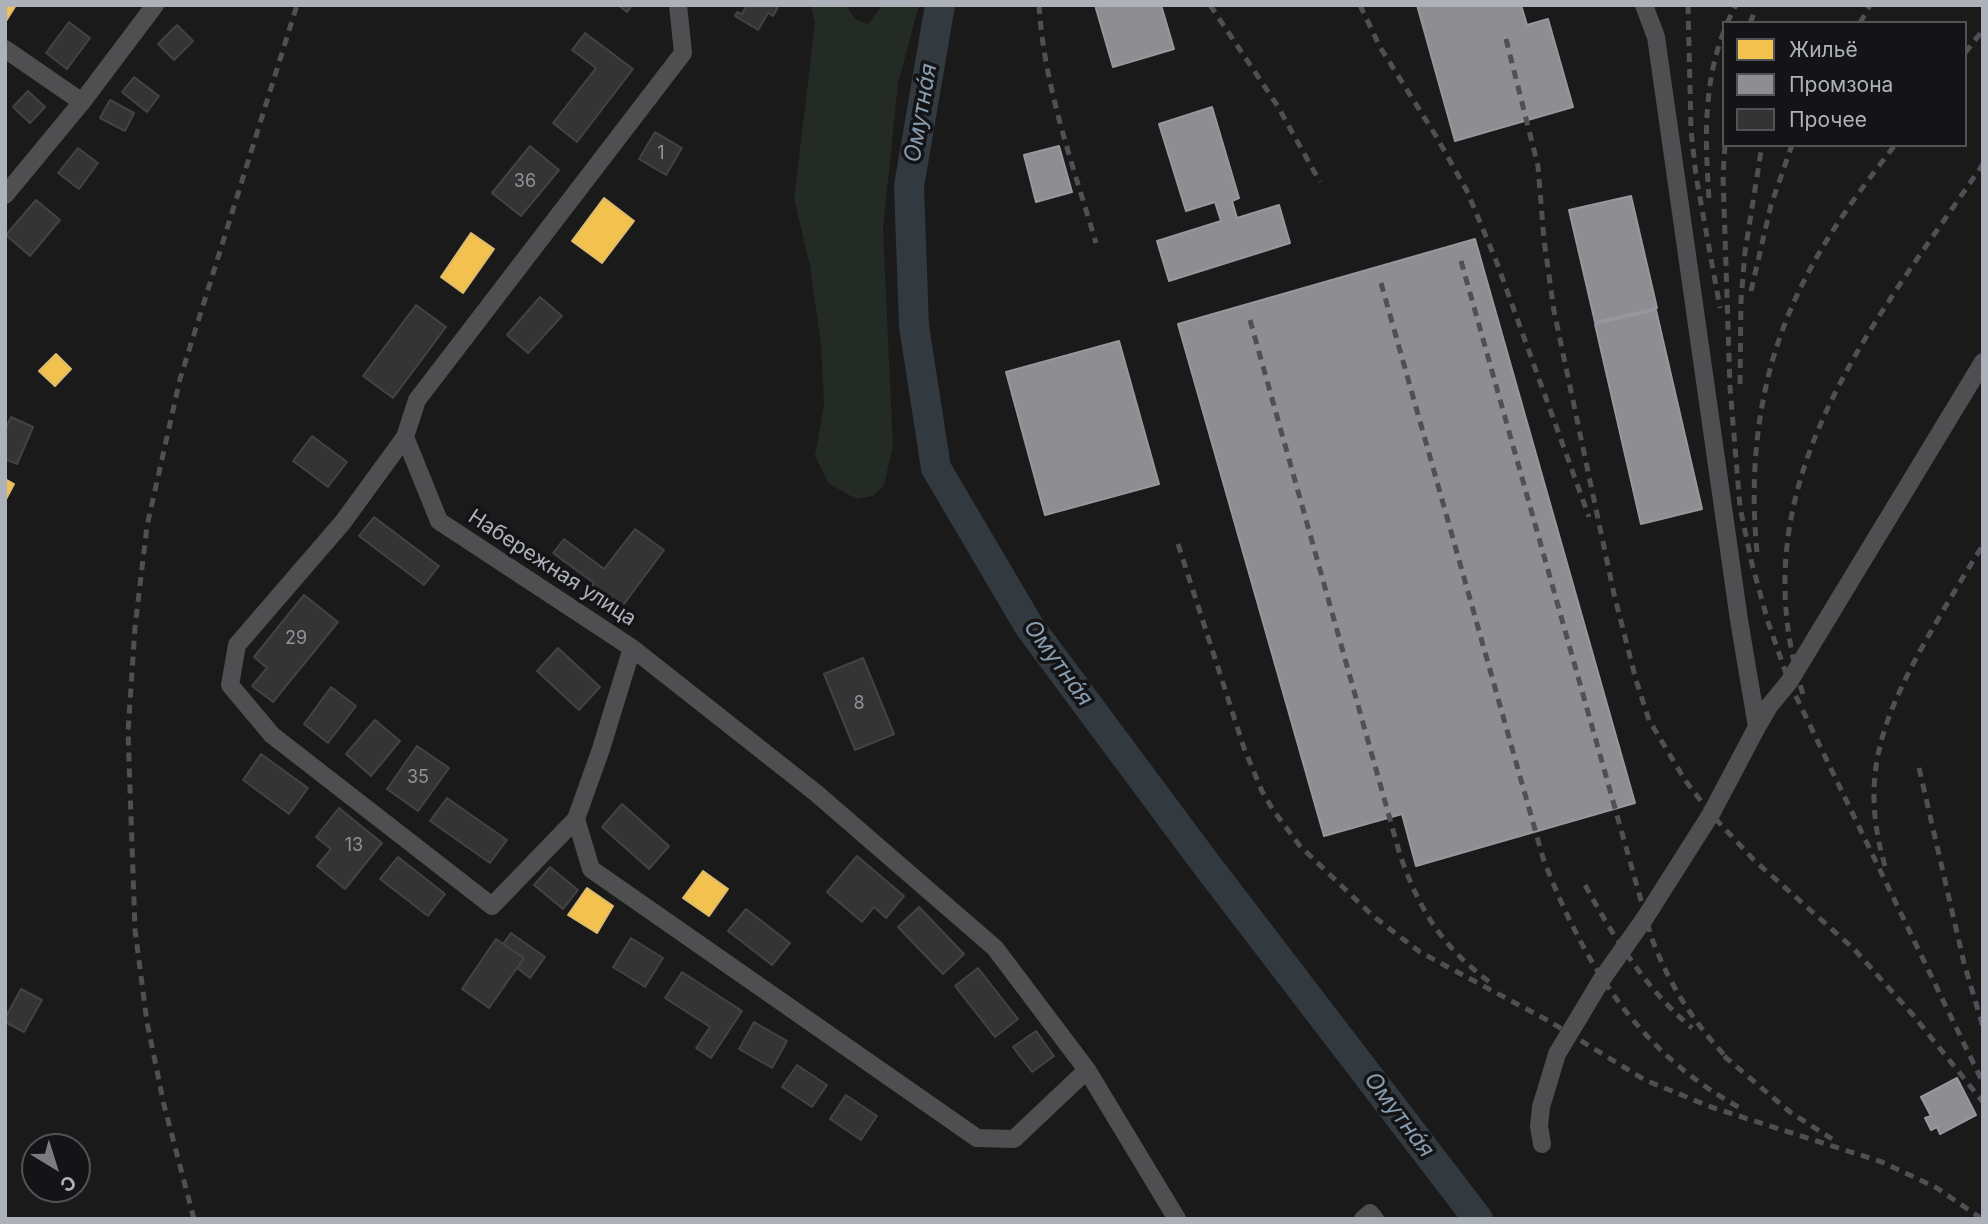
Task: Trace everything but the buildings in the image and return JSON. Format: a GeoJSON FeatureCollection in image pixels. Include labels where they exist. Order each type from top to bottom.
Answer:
{"type":"FeatureCollection","features":[{"type":"Feature","properties":{"kind":"street"},"geometry":{"type":"LineString","coordinates":[[5,195],[82,102],[155,5]]}},
{"type":"Feature","properties":{"kind":"street"},"geometry":{"type":"LineString","coordinates":[[632,648],[576,819],[492,906],[272,735],[230,685],[237,645],[343,522],[405,437],[417,400],[682,53],[678,5]]}},
{"type":"Feature","properties":{"kind":"street"},"geometry":{"type":"LineString","coordinates":[[1644,5],[1656,37],[1757,727]]}},
{"type":"Feature","properties":{"kind":"street"},"geometry":{"type":"LineString","coordinates":[[5,49],[82,102]]}},
{"type":"Feature","properties":{"kind":"street"},"geometry":{"type":"LineString","coordinates":[[1542,1144],[1539,1126],[1541,1107],[1557,1054],[1595,989],[1645,918],[1711,814],[1770,705],[1789,682],[1983,362]]}},
{"type":"Feature","properties":{"kind":"street","name":"Набережная улица"},"geometry":{"type":"LineString","coordinates":[[405,437],[439,521],[632,648],[816,793],[995,948],[1087,1070],[1177,1219]]}},
{"type":"Feature","properties":{"kind":"street"},"geometry":{"type":"LineString","coordinates":[[576,819],[592,869],[978,1138],[1014,1139],[1087,1070]]}},
{"type":"Feature","properties":{"kind":"shaded area"},"geometry":{"type":"Polygon","coordinates":[[[811,5],[846,5],[855,19],[868,24],[882,5],[919,5],[898,83],[883,229],[893,446],[884,485],[873,496],[856,499],[828,483],[815,455],[824,405],[821,345],[810,266],[794,199],[815,23],[811,5]]]}},
{"type":"Feature","properties":{"kind":"waterway","name":"Омутна́я"},"geometry":{"type":"LineString","coordinates":[[940,5],[909,186],[914,326],[936,468],[1029,626],[1203,860],[1478,1219]]}},
{"type":"Feature","properties":{"kind":"railway"},"geometry":{"type":"LineString","coordinates":[[194,1219],[164,1105],[147,1022],[135,930],[128,732],[135,627],[147,526],[180,379],[297,5]]}},
{"type":"Feature","properties":{"kind":"railway"},"geometry":{"type":"LineString","coordinates":[[1039,5],[1053,96],[1096,243]]}},
{"type":"Feature","properties":{"kind":"railway"},"geometry":{"type":"LineString","coordinates":[[1210,5],[1277,105],[1320,182]]}},
{"type":"Feature","properties":{"kind":"railway"},"geometry":{"type":"LineString","coordinates":[[1360,5],[1380,47],[1467,191],[1497,263],[1589,517]]}},
{"type":"Feature","properties":{"kind":"railway"},"geometry":{"type":"LineString","coordinates":[[1688,5],[1691,130],[1696,176],[1720,308]]}},
{"type":"Feature","properties":{"kind":"railway"},"geometry":{"type":"LineString","coordinates":[[1728,21],[1736,5]]}},
{"type":"Feature","properties":{"kind":"railway"},"geometry":{"type":"LineString","coordinates":[[1861,21],[1870,5]]}},
{"type":"Feature","properties":{"kind":"railway"},"geometry":{"type":"LineString","coordinates":[[1751,21],[1755,11]]}},
{"type":"Feature","properties":{"kind":"railway"},"geometry":{"type":"LineString","coordinates":[[1967,50],[1983,30]]}},
{"type":"Feature","properties":{"kind":"railway"},"geometry":{"type":"LineString","coordinates":[[1709,198],[1707,113],[1712,72],[1722,37]]}},
{"type":"Feature","properties":{"kind":"railway"},"geometry":{"type":"LineString","coordinates":[[1506,39],[1538,166],[1544,240],[1554,311],[1614,594],[1649,720],[1685,780],[1711,814],[1754,860],[1854,949],[1913,1015],[1983,1102]]}},
{"type":"Feature","properties":{"kind":"railway"},"geometry":{"type":"LineString","coordinates":[[1725,147],[1723,176],[1730,387],[1740,507],[1752,564],[1789,682],[1983,1083]]}},
{"type":"Feature","properties":{"kind":"railway"},"geometry":{"type":"LineString","coordinates":[[1740,384],[1741,300],[1745,252],[1762,147]]}},
{"type":"Feature","properties":{"kind":"railway"},"geometry":{"type":"LineString","coordinates":[[1751,291],[1771,205],[1791,147]]}},
{"type":"Feature","properties":{"kind":"railway"},"geometry":{"type":"LineString","coordinates":[[1757,552],[1754,484],[1756,450],[1760,416],[1776,350],[1787,318],[1821,250],[1894,147]]}},
{"type":"Feature","properties":{"kind":"railway"},"geometry":{"type":"LineString","coordinates":[[1803,694],[1787,618],[1787,546],[1801,477],[1826,411],[1860,348],[1983,164]]}},
{"type":"Feature","properties":{"kind":"railway"},"geometry":{"type":"LineString","coordinates":[[1461,261],[1651,936],[1684,1004],[1731,1062]]}},
{"type":"Feature","properties":{"kind":"railway"},"geometry":{"type":"LineString","coordinates":[[1381,283],[1543,858],[1559,897],[1597,970],[1620,1004],[1646,1034],[1674,1062],[1707,1088],[1744,1110]]}},
{"type":"Feature","properties":{"kind":"railway"},"geometry":{"type":"LineString","coordinates":[[1250,320],[1400,855],[1416,894],[1435,926],[1459,956],[1491,983]]}},
{"type":"Feature","properties":{"kind":"railway"},"geometry":{"type":"LineString","coordinates":[[1178,544],[1244,748],[1262,791],[1300,846],[1373,916],[1420,952],[1547,1020],[1645,1080],[1711,1107],[1882,1162],[1937,1188],[1982,1219]]}},
{"type":"Feature","properties":{"kind":"railway"},"geometry":{"type":"LineString","coordinates":[[1885,866],[1874,807],[1878,754],[1885,729],[1920,651],[1983,545]]}},
{"type":"Feature","properties":{"kind":"railway"},"geometry":{"type":"LineString","coordinates":[[1919,768],[1964,963],[1983,1027]]}},
{"type":"Feature","properties":{"kind":"railway"},"geometry":{"type":"LineString","coordinates":[[1585,885],[1632,962],[1660,997],[1692,1028]]}},
{"type":"Feature","properties":{"kind":"railway"},"geometry":{"type":"LineString","coordinates":[[1724,1056],[1790,1112],[1832,1139]]}}]}
